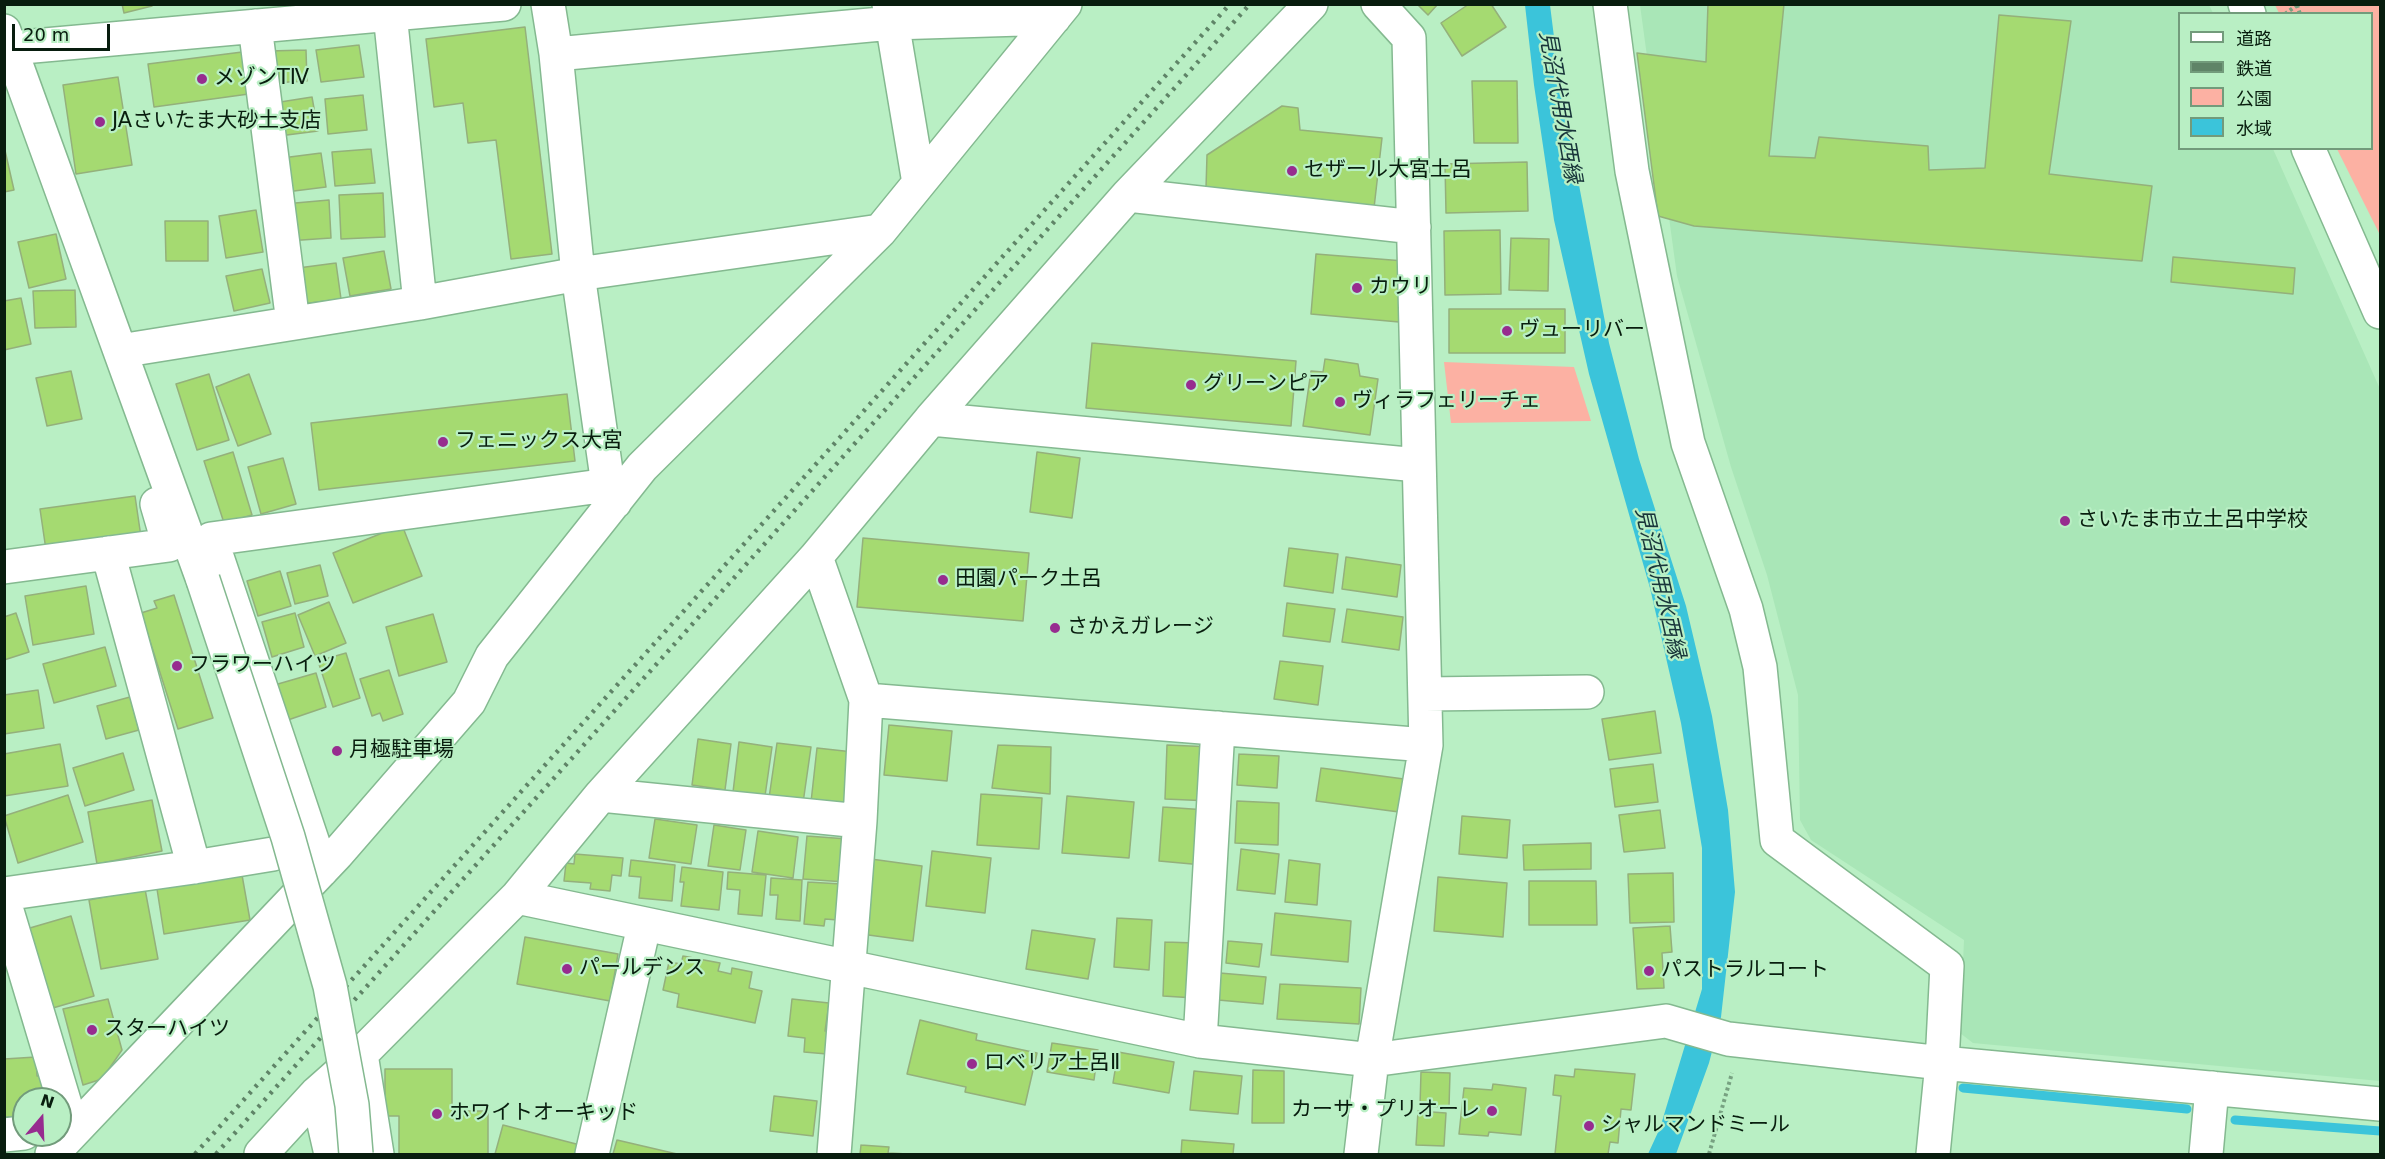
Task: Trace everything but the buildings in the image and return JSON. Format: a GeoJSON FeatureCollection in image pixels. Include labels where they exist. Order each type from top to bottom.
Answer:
{"type":"FeatureCollection","features":[{"type":"Feature","properties":{"kind":"street"},"geometry":{"type":"LineString","coordinates":[[356,1155],[352,1104],[330,986],[288,837],[203,580],[120,351],[18,106],[8,40],[255,26],[389,9],[504,4]]}},
{"type":"Feature","properties":{"kind":"street"},"geometry":{"type":"LineString","coordinates":[[548,4],[556,54],[578,274],[611,494]]}},
{"type":"Feature","properties":{"kind":"street"},"geometry":{"type":"LineString","coordinates":[[261,1155],[317,1093],[361,1054],[517,897],[601,795],[816,557],[931,419],[1128,195],[1311,4]]}},
{"type":"Feature","properties":{"kind":"street"},"geometry":{"type":"LineString","coordinates":[[1361,1155],[1372,1060],[1426,745],[1409,38],[1378,4]]}},
{"type":"Feature","properties":{"kind":"street"},"geometry":{"type":"LineString","coordinates":[[1610,4],[1632,171],[1688,443],[1746,609],[1760,667],[1777,840],[1947,966],[1942,1063],[1933,1155]]}},
{"type":"Feature","properties":{"kind":"street"},"geometry":{"type":"LineString","coordinates":[[389,9],[420,303]]}},
{"type":"Feature","properties":{"kind":"street"},"geometry":{"type":"LineString","coordinates":[[556,54],[891,14],[1060,11]]}},
{"type":"Feature","properties":{"kind":"street"},"geometry":{"type":"LineString","coordinates":[[72,1129],[322,870],[469,702],[492,656],[611,494],[642,467],[880,231],[1060,11]]}},
{"type":"Feature","properties":{"kind":"street"},"geometry":{"type":"LineString","coordinates":[[891,14],[920,183]]}},
{"type":"Feature","properties":{"kind":"street"},"geometry":{"type":"LineString","coordinates":[[255,26],[293,323]]}},
{"type":"Feature","properties":{"kind":"street"},"geometry":{"type":"LineString","coordinates":[[2309,150],[2380,312]]}},
{"type":"Feature","properties":{"kind":"street"},"geometry":{"type":"LineString","coordinates":[[1128,195],[1414,227]]}},
{"type":"Feature","properties":{"kind":"street"},"geometry":{"type":"LineString","coordinates":[[120,351],[420,303],[578,274],[880,231]]}},
{"type":"Feature","properties":{"kind":"street"},"geometry":{"type":"LineString","coordinates":[[931,419],[1418,465]]}},
{"type":"Feature","properties":{"kind":"street"},"geometry":{"type":"LineString","coordinates":[[147,425],[187,468],[322,870]]}},
{"type":"Feature","properties":{"kind":"street"},"geometry":{"type":"LineString","coordinates":[[4,567],[169,545],[146,465],[147,425]]}},
{"type":"Feature","properties":{"kind":"street"},"geometry":{"type":"LineString","coordinates":[[211,538],[611,494]]}},
{"type":"Feature","properties":{"kind":"street"},"geometry":{"type":"LineString","coordinates":[[108,553],[194,867]]}},
{"type":"Feature","properties":{"kind":"street"},"geometry":{"type":"LineString","coordinates":[[816,557],[866,700],[860,821],[834,1155]]}},
{"type":"Feature","properties":{"kind":"street"},"geometry":{"type":"LineString","coordinates":[[1425,694],[1587,692]]}},
{"type":"Feature","properties":{"kind":"street"},"geometry":{"type":"LineString","coordinates":[[866,700],[1426,745]]}},
{"type":"Feature","properties":{"kind":"street"},"geometry":{"type":"LineString","coordinates":[[1200,1041],[1218,728]]}},
{"type":"Feature","properties":{"kind":"street"},"geometry":{"type":"LineString","coordinates":[[601,795],[860,821]]}},
{"type":"Feature","properties":{"kind":"street"},"geometry":{"type":"LineString","coordinates":[[4,894],[273,854]]}},
{"type":"Feature","properties":{"kind":"street"},"geometry":{"type":"LineString","coordinates":[[517,897],[644,926],[1200,1041],[1372,1060],[1666,1021],[1734,1040],[1942,1063],[2380,1104]]}},
{"type":"Feature","properties":{"kind":"street"},"geometry":{"type":"LineString","coordinates":[[4,901],[49,1087]]}},
{"type":"Feature","properties":{"kind":"street"},"geometry":{"type":"LineString","coordinates":[[592,1155],[644,926]]}},
{"type":"Feature","properties":{"kind":"street"},"geometry":{"type":"LineString","coordinates":[[361,1054],[376,1155]]}},
{"type":"Feature","properties":{"kind":"street"},"geometry":{"type":"LineString","coordinates":[[2206,1155],[2212,1088]]}},
{"type":"Feature","properties":{"kind":"street"},"geometry":{"type":"LineString","coordinates":[[317,1093],[331,1155]]}},
{"type":"Feature","properties":{"kind":"path"},"geometry":{"type":"LineString","coordinates":[[1709,1155],[1734,1040]]}},
{"type":"Feature","properties":{"kind":"shaded area","name":"さいたま市立土呂中学校"},"geometry":{"type":"Polygon","coordinates":[[[1640,5],[2209,5],[2212,12],[2178,12],[2178,150],[2273,150],[2380,389],[2380,1081],[1973,1043],[1960,1033],[1964,940],[1811,840],[1800,820],[1798,695],[1767,575],[1731,467],[1677,276],[1640,5]]]}},
{"type":"Feature","properties":{"kind":"green space"},"geometry":{"type":"Polygon","coordinates":[[[2275,5],[2380,5],[2380,235],[2338,150],[2373,150],[2373,12],[2278,12],[2275,5]]]}},
{"type":"Feature","properties":{"kind":"green space"},"geometry":{"type":"Polygon","coordinates":[[[1444,362],[1574,367],[1591,421],[1451,423],[1444,362]]]}},
{"type":"Feature","properties":{"kind":"water","name":"見沼代用水西縁"},"geometry":{"type":"Polygon","coordinates":[[[1525,5],[1550,5],[1560,85],[1609,343],[1639,459],[1686,606],[1712,716],[1728,810],[1735,892],[1721,1017],[1709,1063],[1676,1154],[1648,1154],[1660,1128],[1702,989],[1702,848],[1681,723],[1650,588],[1589,374],[1554,220],[1525,5]]]}},
{"type":"Feature","properties":{"kind":"waterway"},"geometry":{"type":"LineString","coordinates":[[1963,1088],[2187,1109]]}},
{"type":"Feature","properties":{"kind":"waterway"},"geometry":{"type":"LineString","coordinates":[[2235,1120],[2380,1131]]}},
{"type":"Feature","properties":{"kind":"railway"},"geometry":{"type":"LineString","coordinates":[[195,1154],[1230,4]]}},
{"type":"Feature","properties":{"kind":"railway"},"geometry":{"type":"LineString","coordinates":[[216,1154],[1250,4]]}},
{"type":"Feature","properties":{"kind":"place","name":"メゾンTⅣ"},"geometry":{"type":"Point","coordinates":[202,79]}},
{"type":"Feature","properties":{"kind":"place","name":"JAさいたま大砂土支店"},"geometry":{"type":"Point","coordinates":[100,122]}},
{"type":"Feature","properties":{"kind":"place","name":"セザール大宮土呂"},"geometry":{"type":"Point","coordinates":[1292,171]}},
{"type":"Feature","properties":{"kind":"place","name":"カウリ"},"geometry":{"type":"Point","coordinates":[1357,288]}},
{"type":"Feature","properties":{"kind":"place","name":"ヴューリバー"},"geometry":{"type":"Point","coordinates":[1507,331]}},
{"type":"Feature","properties":{"kind":"place","name":"グリーンピア"},"geometry":{"type":"Point","coordinates":[1191,385]}},
{"type":"Feature","properties":{"kind":"place","name":"ヴィラフェリーチェ"},"geometry":{"type":"Point","coordinates":[1340,402]}},
{"type":"Feature","properties":{"kind":"place","name":"フェニックス大宮"},"geometry":{"type":"Point","coordinates":[443,442]}},
{"type":"Feature","properties":{"kind":"place","name":"さいたま市立土呂中学校"},"geometry":{"type":"Point","coordinates":[2065,521]}},
{"type":"Feature","properties":{"kind":"place","name":"田園パーク土呂"},"geometry":{"type":"Point","coordinates":[943,580]}},
{"type":"Feature","properties":{"kind":"place","name":"さかえガレージ"},"geometry":{"type":"Point","coordinates":[1055,628]}},
{"type":"Feature","properties":{"kind":"place","name":"フラワーハイツ"},"geometry":{"type":"Point","coordinates":[177,666]}},
{"type":"Feature","properties":{"kind":"place","name":"月極駐車場"},"geometry":{"type":"Point","coordinates":[337,751]}},
{"type":"Feature","properties":{"kind":"place","name":"パールデンス"},"geometry":{"type":"Point","coordinates":[567,969]}},
{"type":"Feature","properties":{"kind":"place","name":"パストラルコート"},"geometry":{"type":"Point","coordinates":[1649,971]}},
{"type":"Feature","properties":{"kind":"place","name":"スターハイツ"},"geometry":{"type":"Point","coordinates":[92,1030]}},
{"type":"Feature","properties":{"kind":"place","name":"ロベリア土呂Ⅱ"},"geometry":{"type":"Point","coordinates":[972,1064]}},
{"type":"Feature","properties":{"kind":"place","name":"カーサ・プリオーレ"},"geometry":{"type":"Point","coordinates":[1492,1111]}},
{"type":"Feature","properties":{"kind":"place","name":"ホワイトオーキッド"},"geometry":{"type":"Point","coordinates":[437,1114]}},
{"type":"Feature","properties":{"kind":"place","name":"シャルマンドミール"},"geometry":{"type":"Point","coordinates":[1589,1126]}}]}
